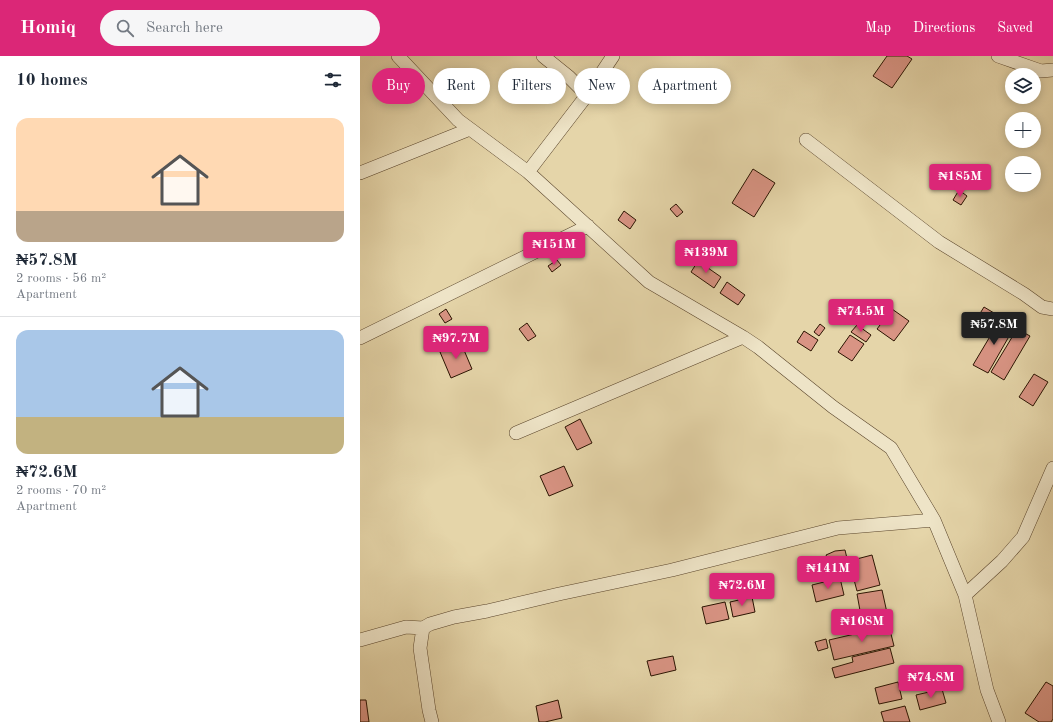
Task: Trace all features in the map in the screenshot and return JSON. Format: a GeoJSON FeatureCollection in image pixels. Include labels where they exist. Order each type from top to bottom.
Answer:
{"type":"FeatureCollection","features":[{"type":"Feature","properties":{"kind":"street"},"geometry":{"type":"LineString","coordinates":[[398,56],[458,120],[528,172],[649,282],[758,347],[833,407],[891,448],[934,520],[965,594],[988,690],[999,722]]}},
{"type":"Feature","properties":{"kind":"street"},"geometry":{"type":"LineString","coordinates":[[543,56],[574,81]]}},
{"type":"Feature","properties":{"kind":"street"},"geometry":{"type":"LineString","coordinates":[[605,68],[613,56]]}},
{"type":"Feature","properties":{"kind":"street"},"geometry":{"type":"LineString","coordinates":[[998,56],[1041,71],[1053,70]]}},
{"type":"Feature","properties":{"kind":"street"},"geometry":{"type":"LineString","coordinates":[[528,172],[580,104]]}},
{"type":"Feature","properties":{"kind":"street"},"geometry":{"type":"LineString","coordinates":[[360,173],[470,129]]}},
{"type":"Feature","properties":{"kind":"street"},"geometry":{"type":"LineString","coordinates":[[806,140],[939,242],[1024,294],[1042,307],[1053,309]]}},
{"type":"Feature","properties":{"kind":"street"},"geometry":{"type":"LineString","coordinates":[[360,338],[588,226]]}},
{"type":"Feature","properties":{"kind":"street"},"geometry":{"type":"LineString","coordinates":[[516,433],[743,337]]}},
{"type":"Feature","properties":{"kind":"street"},"geometry":{"type":"LineString","coordinates":[[965,594],[1002,561],[1023,537],[1053,468]]}},
{"type":"Feature","properties":{"kind":"street"},"geometry":{"type":"LineString","coordinates":[[360,640],[406,627],[423,628],[430,624],[454,617],[672,570],[838,528],[934,520]]}},
{"type":"Feature","properties":{"kind":"street"},"geometry":{"type":"LineString","coordinates":[[423,628],[420,648],[432,722]]}},
{"type":"Feature","properties":{"kind":"building"},"geometry":{"type":"Polygon","coordinates":[[[887,56],[907,56],[912,59],[892,88],[873,76],[887,56]]]}},
{"type":"Feature","properties":{"kind":"building"},"geometry":{"type":"Polygon","coordinates":[[[753,169],[775,183],[754,217],[732,203],[753,169]]]}},
{"type":"Feature","properties":{"kind":"building"},"geometry":{"type":"Polygon","coordinates":[[[959,190],[967,196],[961,205],[953,200],[959,190]]]}},
{"type":"Feature","properties":{"kind":"building"},"geometry":{"type":"Polygon","coordinates":[[[676,204],[683,212],[677,217],[670,209],[676,204]]]}},
{"type":"Feature","properties":{"kind":"building"},"geometry":{"type":"Polygon","coordinates":[[[624,211],[636,220],[630,229],[618,220],[624,211]]]}},
{"type":"Feature","properties":{"kind":"building"},"geometry":{"type":"Polygon","coordinates":[[[557,260],[561,265],[552,272],[548,266],[557,260]]]}},
{"type":"Feature","properties":{"kind":"building"},"geometry":{"type":"Polygon","coordinates":[[[698,261],[721,277],[714,288],[691,272],[698,261]]]}},
{"type":"Feature","properties":{"kind":"building"},"geometry":{"type":"Polygon","coordinates":[[[727,282],[745,295],[738,305],[720,293],[727,282]]]}},
{"type":"Feature","properties":{"kind":"building"},"geometry":{"type":"Polygon","coordinates":[[[984,307],[999,316],[986,337],[971,328],[984,307]]]}},
{"type":"Feature","properties":{"kind":"building"},"geometry":{"type":"Polygon","coordinates":[[[446,309],[452,319],[445,323],[439,314],[446,309]]]}},
{"type":"Feature","properties":{"kind":"building"},"geometry":{"type":"Polygon","coordinates":[[[892,309],[909,321],[894,341],[877,329],[892,309]]]}},
{"type":"Feature","properties":{"kind":"building"},"geometry":{"type":"Polygon","coordinates":[[[1001,318],[1015,326],[988,373],[973,365],[1001,318]]]}},
{"type":"Feature","properties":{"kind":"building"},"geometry":{"type":"Polygon","coordinates":[[[527,323],[536,336],[528,341],[519,329],[527,323]]]}},
{"type":"Feature","properties":{"kind":"building"},"geometry":{"type":"Polygon","coordinates":[[[820,324],[825,328],[819,336],[814,332],[820,324]]]}},
{"type":"Feature","properties":{"kind":"building"},"geometry":{"type":"Polygon","coordinates":[[[857,325],[871,335],[866,342],[851,332],[857,325]]]}},
{"type":"Feature","properties":{"kind":"building"},"geometry":{"type":"Polygon","coordinates":[[[1017,329],[1030,336],[1004,380],[991,372],[1017,329]]]}},
{"type":"Feature","properties":{"kind":"building"},"geometry":{"type":"Polygon","coordinates":[[[804,331],[818,340],[811,351],[797,342],[804,331]]]}},
{"type":"Feature","properties":{"kind":"building"},"geometry":{"type":"Polygon","coordinates":[[[850,335],[864,344],[852,361],[838,352],[850,335]]]}},
{"type":"Feature","properties":{"kind":"building"},"geometry":{"type":"Polygon","coordinates":[[[461,343],[472,369],[451,378],[440,352],[461,343]]]}},
{"type":"Feature","properties":{"kind":"building"},"geometry":{"type":"Polygon","coordinates":[[[1034,374],[1048,382],[1033,406],[1019,397],[1034,374]]]}},
{"type":"Feature","properties":{"kind":"building"},"geometry":{"type":"Polygon","coordinates":[[[580,419],[592,443],[577,450],[565,427],[580,419]]]}},
{"type":"Feature","properties":{"kind":"building"},"geometry":{"type":"Polygon","coordinates":[[[564,466],[573,486],[549,496],[540,476],[564,466]]]}},
{"type":"Feature","properties":{"kind":"building"},"geometry":{"type":"Polygon","coordinates":[[[845,550],[850,571],[831,576],[830,564],[826,555],[835,551],[845,550]]]}},
{"type":"Feature","properties":{"kind":"building"},"geometry":{"type":"Polygon","coordinates":[[[872,555],[880,585],[857,591],[849,561],[872,555]]]}},
{"type":"Feature","properties":{"kind":"building"},"geometry":{"type":"Polygon","coordinates":[[[826,557],[829,579],[813,581],[810,559],[826,557]]]}},
{"type":"Feature","properties":{"kind":"building"},"geometry":{"type":"Polygon","coordinates":[[[840,578],[844,595],[816,602],[812,585],[840,578]]]}},
{"type":"Feature","properties":{"kind":"building"},"geometry":{"type":"Polygon","coordinates":[[[882,590],[889,622],[863,627],[857,594],[882,590]]]}},
{"type":"Feature","properties":{"kind":"building"},"geometry":{"type":"Polygon","coordinates":[[[752,597],[755,612],[733,617],[730,602],[752,597]]]}},
{"type":"Feature","properties":{"kind":"building"},"geometry":{"type":"Polygon","coordinates":[[[725,602],[729,619],[706,624],[702,607],[725,602]]]}},
{"type":"Feature","properties":{"kind":"building"},"geometry":{"type":"Polygon","coordinates":[[[889,626],[894,646],[834,660],[829,640],[889,626]]]}},
{"type":"Feature","properties":{"kind":"building"},"geometry":{"type":"Polygon","coordinates":[[[826,639],[828,648],[818,651],[815,642],[826,639]]]}},
{"type":"Feature","properties":{"kind":"building"},"geometry":{"type":"Polygon","coordinates":[[[890,648],[894,663],[835,678],[832,668],[853,662],[852,657],[890,648]]]}},
{"type":"Feature","properties":{"kind":"building"},"geometry":{"type":"Polygon","coordinates":[[[673,656],[676,670],[651,676],[647,661],[673,656]]]}},
{"type":"Feature","properties":{"kind":"building"},"geometry":{"type":"Polygon","coordinates":[[[898,682],[902,699],[879,704],[875,688],[898,682]]]}},
{"type":"Feature","properties":{"kind":"building"},"geometry":{"type":"Polygon","coordinates":[[[1046,682],[1053,686],[1053,719],[1051,722],[1039,722],[1025,713],[1046,682]]]}},
{"type":"Feature","properties":{"kind":"building"},"geometry":{"type":"Polygon","coordinates":[[[942,689],[946,703],[920,710],[916,695],[942,689]]]}},
{"type":"Feature","properties":{"kind":"building"},"geometry":{"type":"Polygon","coordinates":[[[360,700],[366,700],[369,722],[360,722],[360,700]]]}},
{"type":"Feature","properties":{"kind":"building"},"geometry":{"type":"Polygon","coordinates":[[[558,700],[562,718],[539,722],[536,706],[558,700]]]}},
{"type":"Feature","properties":{"kind":"building"},"geometry":{"type":"Polygon","coordinates":[[[905,706],[910,722],[884,722],[881,712],[905,706]]]}}]}
